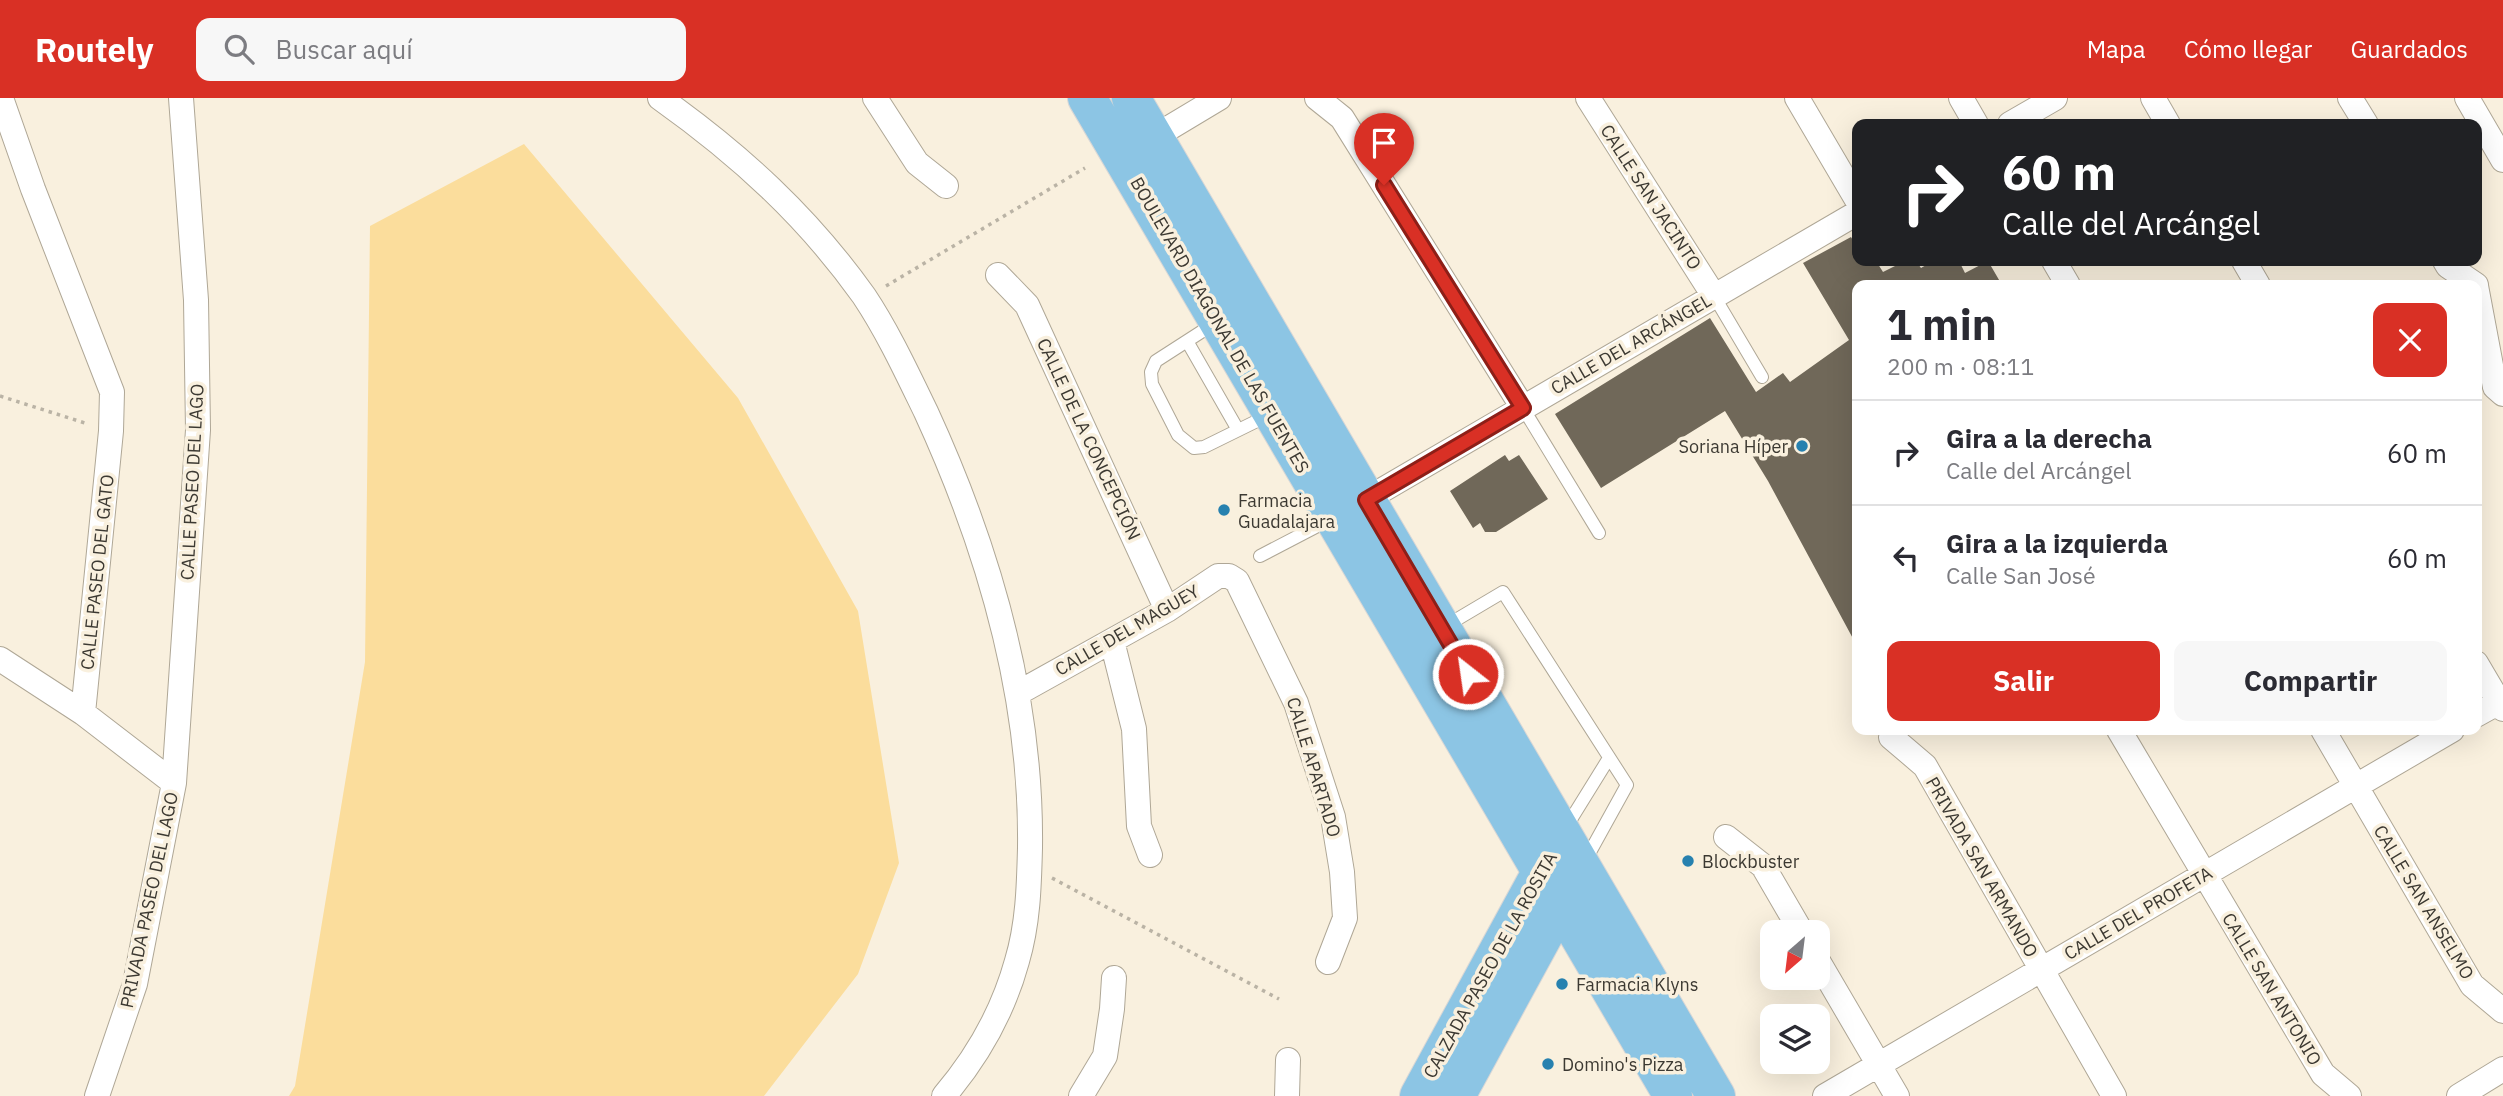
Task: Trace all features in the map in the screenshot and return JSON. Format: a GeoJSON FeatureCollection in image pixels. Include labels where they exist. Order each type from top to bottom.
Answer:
{"type":"FeatureCollection","features":[{"type":"Feature","properties":{"kind":"main road","name":"BOULEVARD DIAGONAL DE LAS FUENTES"},"geometry":{"type":"LineString","coordinates":[[1087,98],[1202,331],[1273,414],[1673,1096]]}},
{"type":"Feature","properties":{"kind":"main road","name":"BOULEVARD DIAGONAL DE LAS FUENTES"},"geometry":{"type":"LineString","coordinates":[[1131,98],[1716,1096]]}},
{"type":"Feature","properties":{"kind":"main road","name":"CALZADA PASEO DE LA ROSITA"},"geometry":{"type":"LineString","coordinates":[[1456,1096],[1551,888],[1562,834]]}},
{"type":"Feature","properties":{"kind":"main road","name":"CALZADA PASEO DE LA ROSITA"},"geometry":{"type":"LineString","coordinates":[[1419,1096],[1551,888],[1581,867]]}},
{"type":"Feature","properties":{"kind":"street","name":"CALLE PASEO DEL GATO"},"geometry":{"type":"LineString","coordinates":[[1,98],[33,189],[112,392],[111,431],[83,713]]}},
{"type":"Feature","properties":{"kind":"street","name":"CALLE PASEO DEL LAGO"},"geometry":{"type":"LineString","coordinates":[[174,783],[198,430],[196,300],[181,98]]}},
{"type":"Feature","properties":{"kind":"street"},"geometry":{"type":"LineString","coordinates":[[660,98],[712,135],[775,190],[825,245],[865,299],[907,373],[944,453],[966,509],[994,597],[1018,693],[1027,763],[1030,866],[1025,926],[1017,962],[1002,1006],[980,1050],[944,1096]]}},
{"type":"Feature","properties":{"kind":"street"},"geometry":{"type":"LineString","coordinates":[[875,98],[917,163],[946,186]]}},
{"type":"Feature","properties":{"kind":"street"},"geometry":{"type":"LineString","coordinates":[[1154,136],[1219,98]]}},
{"type":"Feature","properties":{"kind":"street"},"geometry":{"type":"LineString","coordinates":[[1317,98],[1342,118],[1523,408]]}},
{"type":"Feature","properties":{"kind":"street","name":"CALLE SAN JACINTO"},"geometry":{"type":"LineString","coordinates":[[1588,98],[1714,296]]}},
{"type":"Feature","properties":{"kind":"street"},"geometry":{"type":"LineString","coordinates":[[1797,98],[1852,192]]}},
{"type":"Feature","properties":{"kind":"street"},"geometry":{"type":"LineString","coordinates":[[1961,98],[1973,119]]}},
{"type":"Feature","properties":{"kind":"street"},"geometry":{"type":"LineString","coordinates":[[2019,119],[2055,98]]}},
{"type":"Feature","properties":{"kind":"street"},"geometry":{"type":"LineString","coordinates":[[2153,98],[2165,119]]}},
{"type":"Feature","properties":{"kind":"street"},"geometry":{"type":"LineString","coordinates":[[2350,98],[2363,119]]}},
{"type":"Feature","properties":{"kind":"street"},"geometry":{"type":"LineString","coordinates":[[2467,98],[2479,119]]}},
{"type":"Feature","properties":{"kind":"street"},"geometry":{"type":"LineString","coordinates":[[2482,124],[2503,160]]}},
{"type":"Feature","properties":{"kind":"street","name":"CALLE DEL ARCÁNGEL"},"geometry":{"type":"LineString","coordinates":[[1333,518],[1852,216]]}},
{"type":"Feature","properties":{"kind":"street"},"geometry":{"type":"LineString","coordinates":[[2448,266],[2468,280]]}},
{"type":"Feature","properties":{"kind":"street","name":"CALLE DE LA CONCEPCIÓN"},"geometry":{"type":"LineString","coordinates":[[998,275],[1027,305],[1167,610]]}},
{"type":"Feature","properties":{"kind":"street"},"geometry":{"type":"LineString","coordinates":[[2482,308],[2499,390]]}},
{"type":"Feature","properties":{"kind":"street","name":"CALLE DEL MAGUEY"},"geometry":{"type":"LineString","coordinates":[[1018,693],[1167,610],[1218,576],[1229,576],[1237,581]]}},
{"type":"Feature","properties":{"kind":"street","name":"CALLE APARTADO"},"geometry":{"type":"LineString","coordinates":[[1237,581],[1296,703],[1332,817],[1342,872],[1345,918],[1328,962]]}},
{"type":"Feature","properties":{"kind":"street"},"geometry":{"type":"LineString","coordinates":[[1112,640],[1134,729],[1139,826],[1150,855]]}},
{"type":"Feature","properties":{"kind":"street"},"geometry":{"type":"LineString","coordinates":[[0,659],[83,713],[174,783]]}},
{"type":"Feature","properties":{"kind":"street"},"geometry":{"type":"LineString","coordinates":[[2482,672],[2502,704],[2482,712]]}},
{"type":"Feature","properties":{"kind":"street","name":"CALLE SAN ANTONIO"},"geometry":{"type":"LineString","coordinates":[[2122,735],[2323,1074],[2349,1096]]}},
{"type":"Feature","properties":{"kind":"street","name":"CALLE SAN ANSELMO"},"geometry":{"type":"LineString","coordinates":[[2326,735],[2472,985],[2503,1011]]}},
{"type":"Feature","properties":{"kind":"street","name":"CALLE DEL PROFETA"},"geometry":{"type":"LineString","coordinates":[[1825,1096],[2443,735]]}},
{"type":"Feature","properties":{"kind":"street","name":"PRIVADA SAN ARMANDO"},"geometry":{"type":"LineString","coordinates":[[1891,737],[1925,766],[2114,1096]]}},
{"type":"Feature","properties":{"kind":"street","name":"PRIVADA PASEO DEL LAGO"},"geometry":{"type":"LineString","coordinates":[[97,1096],[135,984],[174,783]]}},
{"type":"Feature","properties":{"kind":"street"},"geometry":{"type":"LineString","coordinates":[[1727,837],[1763,866],[1794,920]]}},
{"type":"Feature","properties":{"kind":"street"},"geometry":{"type":"LineString","coordinates":[[1081,1096],[1105,1056],[1114,978]]}},
{"type":"Feature","properties":{"kind":"street"},"geometry":{"type":"LineString","coordinates":[[1830,981],[1897,1096]]}},
{"type":"Feature","properties":{"kind":"street"},"geometry":{"type":"LineString","coordinates":[[1287,1096],[1288,1060]]}},
{"type":"Feature","properties":{"kind":"street"},"geometry":{"type":"LineString","coordinates":[[2459,1096],[2503,1069]]}},
{"type":"Feature","properties":{"kind":"lane"},"geometry":{"type":"LineString","coordinates":[[1714,296],[1762,377]]}},
{"type":"Feature","properties":{"kind":"lane"},"geometry":{"type":"LineString","coordinates":[[1238,430],[1202,331],[1156,361],[1151,373],[1152,384],[1178,435],[1194,447],[1204,447],[1273,414]]}},
{"type":"Feature","properties":{"kind":"lane"},"geometry":{"type":"LineString","coordinates":[[1523,408],[1599,533]]}},
{"type":"Feature","properties":{"kind":"lane"},"geometry":{"type":"LineString","coordinates":[[1260,556],[1333,518]]}},
{"type":"Feature","properties":{"kind":"lane"},"geometry":{"type":"LineString","coordinates":[[1442,629],[1503,592],[1627,785],[1581,867]]}},
{"type":"Feature","properties":{"kind":"lane"},"geometry":{"type":"LineString","coordinates":[[1562,834],[1609,758]]}},
{"type":"Feature","properties":{"kind":"path"},"geometry":{"type":"LineString","coordinates":[[865,299],[1085,167]]}},
{"type":"Feature","properties":{"kind":"path"},"geometry":{"type":"LineString","coordinates":[[0,396],[111,431]]}},
{"type":"Feature","properties":{"kind":"path"},"geometry":{"type":"LineString","coordinates":[[1030,866],[1279,999]]}},
{"type":"Feature","properties":{"kind":"shaded area"},"geometry":{"type":"Polygon","coordinates":[[[524,144],[738,398],[858,611],[899,863],[858,974],[764,1096],[289,1096],[295,1086],[365,662],[370,226],[524,144]]]}},
{"type":"Feature","properties":{"kind":"building"},"geometry":{"type":"Polygon","coordinates":[[[1851,237],[1852,266],[1879,266],[1883,272],[1895,266],[1962,266],[1965,273],[1978,266],[1991,266],[1999,280],[1852,280],[1852,637],[1768,481],[1725,411],[1601,488],[1555,414],[1710,318],[1756,392],[1783,373],[1790,382],[1849,340],[1803,263],[1851,237]]]}},
{"type":"Feature","properties":{"kind":"building"},"geometry":{"type":"Polygon","coordinates":[[[1505,455],[1509,461],[1519,455],[1548,499],[1496,532],[1485,532],[1480,523],[1473,528],[1450,491],[1505,455]]]}},
{"type":"Feature","properties":{"kind":"place","name":"Soriana Híper"},"geometry":{"type":"Point","coordinates":[1802,446]}},
{"type":"Feature","properties":{"kind":"place","name":"Farmacia Guadalajara"},"geometry":{"type":"Point","coordinates":[1224,510]}},
{"type":"Feature","properties":{"kind":"place","name":"Blockbuster"},"geometry":{"type":"Point","coordinates":[1688,861]}},
{"type":"Feature","properties":{"kind":"place","name":"Farmacia Klyns"},"geometry":{"type":"Point","coordinates":[1562,984]}},
{"type":"Feature","properties":{"kind":"place","name":"Domino's Pizza"},"geometry":{"type":"Point","coordinates":[1548,1064]}},
{"type":"Feature","properties":{"kind":"route"},"geometry":{"type":"LineString","coordinates":[[1384,185],[1523,408],[1366,500],[1468,674]]}}]}
